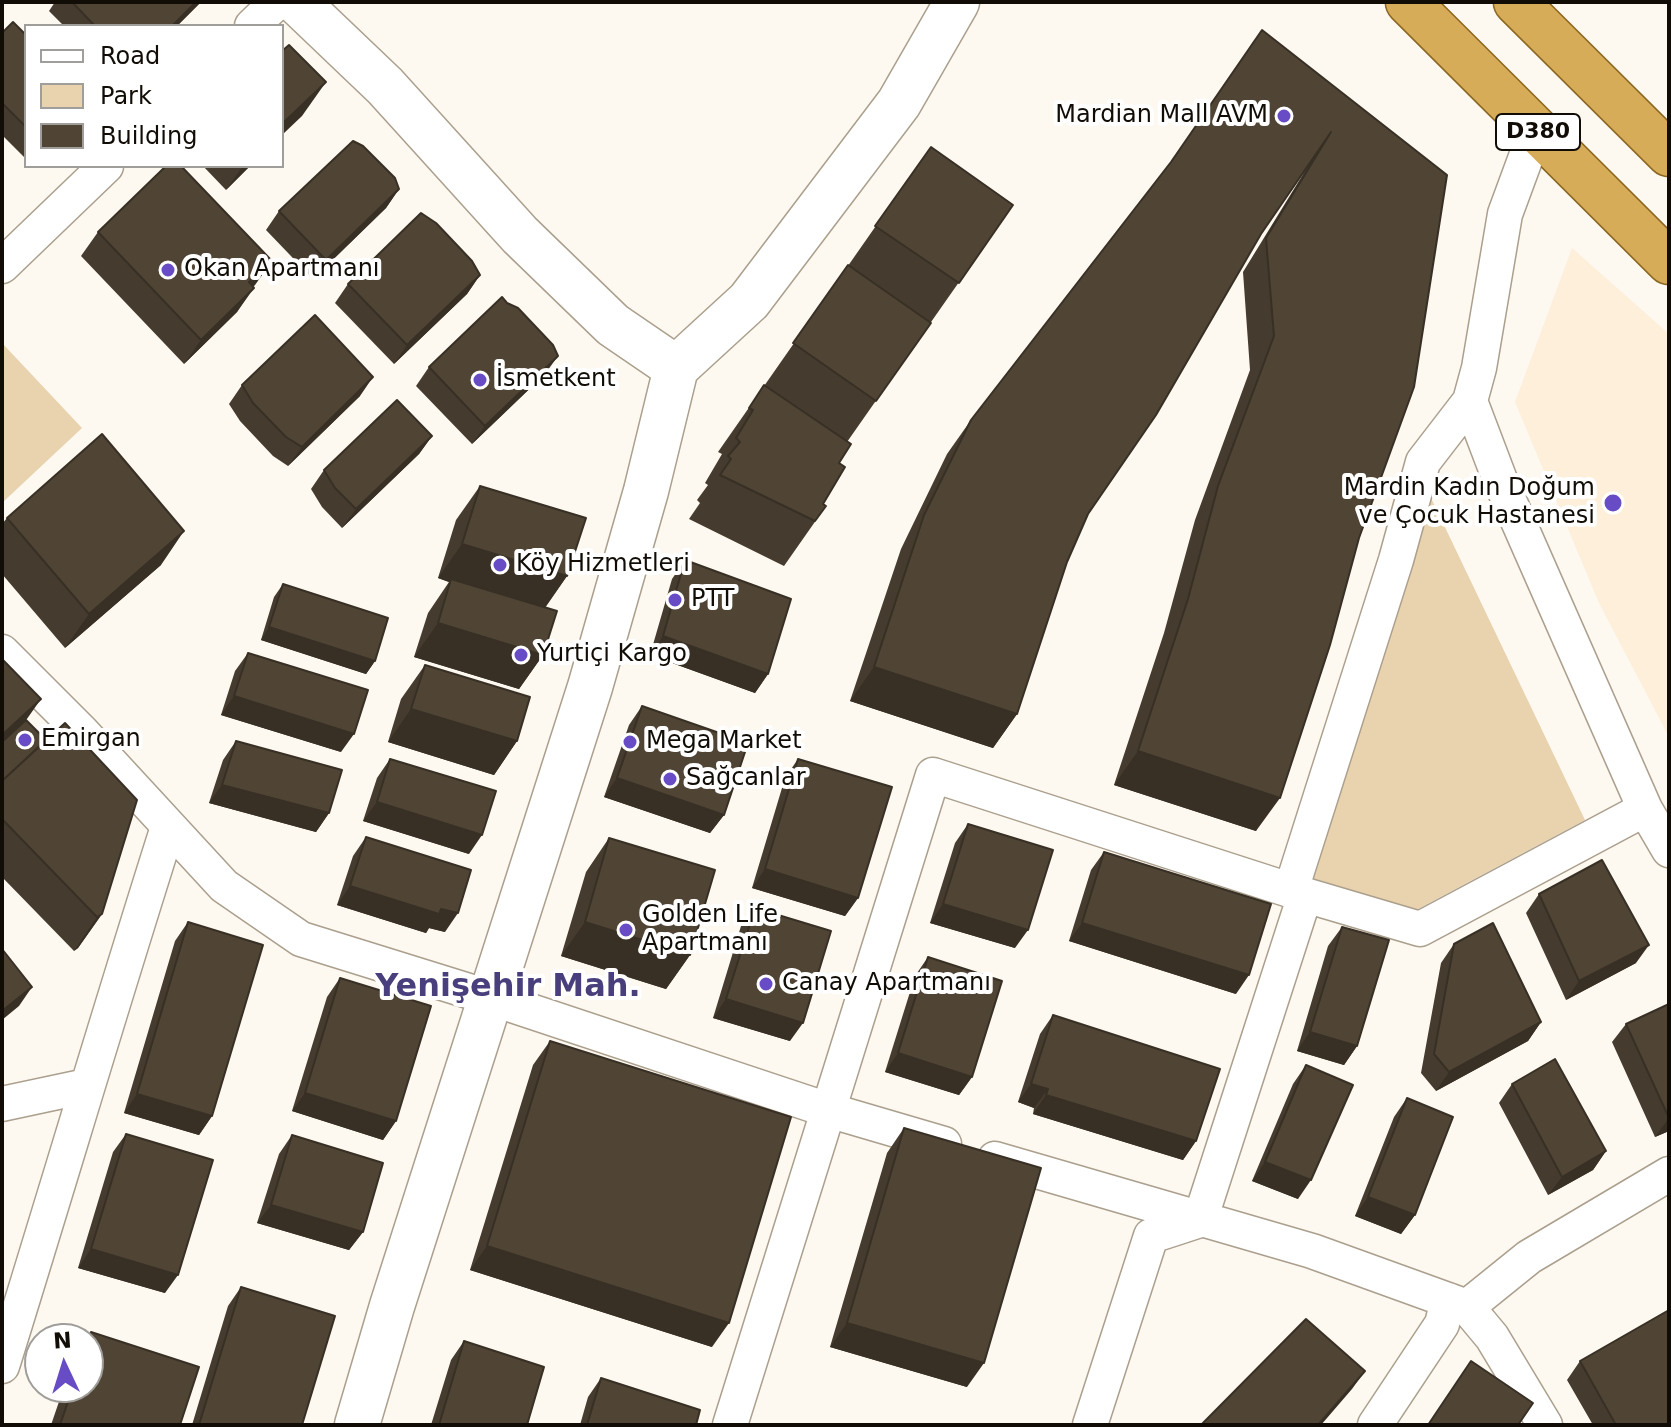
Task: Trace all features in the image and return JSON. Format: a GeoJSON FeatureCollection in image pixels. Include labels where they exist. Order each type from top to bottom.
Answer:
{"type":"FeatureCollection","features":[{"type":"Feature","properties":{"kind":"highway","name":"D380"},"geometry":{"type":"LineString","coordinates":[[1408,2],[1669,262]]}},
{"type":"Feature","properties":{"kind":"highway","name":"D380"},"geometry":{"type":"LineString","coordinates":[[1520,3],[1669,154]]}},
{"type":"Feature","properties":{"kind":"street"},"geometry":{"type":"LineString","coordinates":[[254,24],[277,2]]}},
{"type":"Feature","properties":{"kind":"street"},"geometry":{"type":"LineString","coordinates":[[297,2],[385,86],[520,235],[613,325],[676,368]]}},
{"type":"Feature","properties":{"kind":"street"},"geometry":{"type":"LineString","coordinates":[[357,1425],[392,1306],[590,687],[646,491],[676,368],[749,301],[899,103],[957,2]]}},
{"type":"Feature","properties":{"kind":"street"},"geometry":{"type":"LineString","coordinates":[[1200,1220],[1423,462],[1470,401],[1479,368],[1505,214],[1536,130]]}},
{"type":"Feature","properties":{"kind":"street"},"geometry":{"type":"LineString","coordinates":[[2,266],[104,168]]}},
{"type":"Feature","properties":{"kind":"street"},"geometry":{"type":"LineString","coordinates":[[1470,401],[1500,480],[1645,809],[1669,850]]}},
{"type":"Feature","properties":{"kind":"street"},"geometry":{"type":"LineString","coordinates":[[2,652],[82,732],[224,886],[301,939],[491,998],[828,1110],[1312,1251],[1458,1304],[1492,1337],[1545,1425]]}},
{"type":"Feature","properties":{"kind":"street"},"geometry":{"type":"LineString","coordinates":[[730,1425],[933,775],[1298,893],[1420,929],[1645,809]]}},
{"type":"Feature","properties":{"kind":"street"},"geometry":{"type":"LineString","coordinates":[[2,1366],[168,827]]}},
{"type":"Feature","properties":{"kind":"street"},"geometry":{"type":"LineString","coordinates":[[2,1104],[86,1086]]}},
{"type":"Feature","properties":{"kind":"street"},"geometry":{"type":"LineString","coordinates":[[1375,1425],[1458,1304],[1529,1257],[1669,1174]]}},
{"type":"Feature","properties":{"kind":"street"},"geometry":{"type":"LineString","coordinates":[[1458,1304],[1600,1239],[1669,1196]]}},
{"type":"Feature","properties":{"kind":"street"},"geometry":{"type":"LineString","coordinates":[[1090,1425],[1151,1236],[1200,1220]]}},
{"type":"Feature","properties":{"kind":"shaded area","name":"Mardin Kadın Doğum ve Çocuk Hastanesi"},"geometry":{"type":"Polygon","coordinates":[[[1572,248],[1669,334],[1669,737],[1599,603],[1515,402],[1572,248]]]}},
{"type":"Feature","properties":{"kind":"green space"},"geometry":{"type":"Polygon","coordinates":[[[2,343],[82,428],[2,503],[2,343]]]}},
{"type":"Feature","properties":{"kind":"green space"},"geometry":{"type":"Polygon","coordinates":[[[1431,498],[1585,820],[1416,910],[1312,878],[1431,498]]]}},
{"type":"Feature","properties":{"kind":"building"},"geometry":{"type":"Polygon","coordinates":[[[72,2],[196,2],[174,24],[93,24],[72,2]]]}},
{"type":"Feature","properties":{"kind":"building"},"geometry":{"type":"Polygon","coordinates":[[[13,22],[24,33],[24,125],[2,103],[2,33],[13,22]]]}},
{"type":"Feature","properties":{"kind":"building"},"geometry":{"type":"Polygon","coordinates":[[[1262,30],[1447,175],[1414,387],[1359,538],[1330,645],[1280,798],[1138,751],[1188,599],[1218,486],[1274,336],[1266,238],[1331,132],[1261,234],[1156,415],[1088,514],[1067,562],[1017,714],[874,667],[924,515],[971,420],[1171,162],[1262,30]]]}},
{"type":"Feature","properties":{"kind":"building"},"geometry":{"type":"Polygon","coordinates":[[[289,45],[326,82],[284,122],[284,49],[289,45]]]}},
{"type":"Feature","properties":{"kind":"building"},"geometry":{"type":"Polygon","coordinates":[[[353,141],[363,146],[395,178],[399,189],[326,260],[279,211],[353,141]]]}},
{"type":"Feature","properties":{"kind":"building"},"geometry":{"type":"Polygon","coordinates":[[[931,147],[1013,205],[959,283],[875,226],[931,147]]]}},
{"type":"Feature","properties":{"kind":"building","name":"Okan Apartmanı"},"geometry":{"type":"Polygon","coordinates":[[[164,168],[183,168],[272,261],[249,282],[254,288],[201,340],[98,232],[164,168]]]}},
{"type":"Feature","properties":{"kind":"building"},"geometry":{"type":"Polygon","coordinates":[[[421,213],[436,223],[472,261],[480,275],[407,345],[348,284],[421,213]]]}},
{"type":"Feature","properties":{"kind":"building"},"geometry":{"type":"Polygon","coordinates":[[[848,265],[931,323],[876,401],[793,343],[848,265]]]}},
{"type":"Feature","properties":{"kind":"building","name":"İsmetkent"},"geometry":{"type":"Polygon","coordinates":[[[502,297],[518,308],[553,345],[558,356],[485,426],[429,367],[502,297]]]}},
{"type":"Feature","properties":{"kind":"building"},"geometry":{"type":"Polygon","coordinates":[[[315,315],[373,377],[302,447],[286,437],[253,403],[242,385],[315,315]]]}},
{"type":"Feature","properties":{"kind":"building"},"geometry":{"type":"Polygon","coordinates":[[[764,385],[851,444],[839,463],[845,467],[815,521],[720,475],[731,459],[728,456],[740,442],[736,438],[753,410],[749,408],[764,385]]]}},
{"type":"Feature","properties":{"kind":"building"},"geometry":{"type":"Polygon","coordinates":[[[397,400],[432,436],[356,509],[335,488],[324,470],[397,400]]]}},
{"type":"Feature","properties":{"kind":"building"},"geometry":{"type":"Polygon","coordinates":[[[102,434],[184,531],[89,614],[7,518],[102,434]]]}},
{"type":"Feature","properties":{"kind":"building"},"geometry":{"type":"Polygon","coordinates":[[[480,486],[586,518],[567,576],[462,544],[480,486]]]}},
{"type":"Feature","properties":{"kind":"building"},"geometry":{"type":"Polygon","coordinates":[[[685,560],[791,599],[768,674],[663,636],[685,560]]]}},
{"type":"Feature","properties":{"kind":"building"},"geometry":{"type":"Polygon","coordinates":[[[451,579],[557,611],[543,655],[438,623],[451,579]]]}},
{"type":"Feature","properties":{"kind":"building"},"geometry":{"type":"Polygon","coordinates":[[[283,584],[388,618],[375,661],[269,627],[283,584]]]}},
{"type":"Feature","properties":{"kind":"building"},"geometry":{"type":"Polygon","coordinates":[[[248,653],[368,690],[354,734],[234,696],[248,653]]]}},
{"type":"Feature","properties":{"kind":"building"},"geometry":{"type":"Polygon","coordinates":[[[2,659],[41,699],[2,735],[2,659]]]}},
{"type":"Feature","properties":{"kind":"building"},"geometry":{"type":"Polygon","coordinates":[[[425,665],[530,697],[517,741],[411,709],[425,665]]]}},
{"type":"Feature","properties":{"kind":"building","name":"Sağcanlar"},"geometry":{"type":"Polygon","coordinates":[[[642,706],[748,743],[724,815],[617,778],[642,706]]]}},
{"type":"Feature","properties":{"kind":"building"},"geometry":{"type":"Polygon","coordinates":[[[26,720],[46,740],[2,781],[2,742],[26,720]]]}},
{"type":"Feature","properties":{"kind":"building"},"geometry":{"type":"Polygon","coordinates":[[[65,723],[137,800],[102,914],[97,917],[2,819],[2,781],[65,723]]]}},
{"type":"Feature","properties":{"kind":"building"},"geometry":{"type":"Polygon","coordinates":[[[236,741],[342,770],[329,813],[222,785],[236,741]]]}},
{"type":"Feature","properties":{"kind":"building"},"geometry":{"type":"Polygon","coordinates":[[[390,759],[496,791],[482,835],[377,802],[390,759]]]}},
{"type":"Feature","properties":{"kind":"building"},"geometry":{"type":"Polygon","coordinates":[[[798,759],[892,787],[858,898],[765,869],[798,759]]]}},
{"type":"Feature","properties":{"kind":"building"},"geometry":{"type":"Polygon","coordinates":[[[968,824],[1053,850],[1028,930],[943,904],[968,824]]]}},
{"type":"Feature","properties":{"kind":"building"},"geometry":{"type":"Polygon","coordinates":[[[366,837],[471,870],[458,913],[441,909],[439,914],[350,886],[366,837]]]}},
{"type":"Feature","properties":{"kind":"building"},"geometry":{"type":"Polygon","coordinates":[[[609,838],[715,870],[690,955],[585,922],[609,838]]]}},
{"type":"Feature","properties":{"kind":"building"},"geometry":{"type":"Polygon","coordinates":[[[1104,852],[1271,904],[1249,975],[1082,923],[1104,852]]]}},
{"type":"Feature","properties":{"kind":"building"},"geometry":{"type":"Polygon","coordinates":[[[1602,860],[1649,945],[1579,981],[1539,894],[1602,860]]]}},
{"type":"Feature","properties":{"kind":"building","name":"Canay Apartmanı"},"geometry":{"type":"Polygon","coordinates":[[[755,908],[831,931],[803,1023],[726,999],[755,908]]]}},
{"type":"Feature","properties":{"kind":"building"},"geometry":{"type":"Polygon","coordinates":[[[188,922],[263,945],[212,1116],[137,1094],[188,922]]]}},
{"type":"Feature","properties":{"kind":"building"},"geometry":{"type":"Polygon","coordinates":[[[1493,923],[1541,1022],[1449,1072],[1434,1054],[1454,944],[1493,923]]]}},
{"type":"Feature","properties":{"kind":"building"},"geometry":{"type":"Polygon","coordinates":[[[1342,927],[1389,940],[1357,1046],[1310,1032],[1342,927]]]}},
{"type":"Feature","properties":{"kind":"building"},"geometry":{"type":"Polygon","coordinates":[[[2,949],[32,987],[2,1011],[2,949]]]}},
{"type":"Feature","properties":{"kind":"building"},"geometry":{"type":"Polygon","coordinates":[[[928,957],[1002,981],[972,1077],[898,1053],[928,957]]]}},
{"type":"Feature","properties":{"kind":"building"},"geometry":{"type":"Polygon","coordinates":[[[340,978],[431,1006],[396,1121],[305,1093],[340,978]]]}},
{"type":"Feature","properties":{"kind":"building"},"geometry":{"type":"Polygon","coordinates":[[[1669,1004],[1669,1118],[1626,1024],[1669,1004]]]}},
{"type":"Feature","properties":{"kind":"building"},"geometry":{"type":"Polygon","coordinates":[[[1053,1015],[1220,1069],[1196,1141],[1046,1095],[1048,1089],[1031,1084],[1053,1015]]]}},
{"type":"Feature","properties":{"kind":"building"},"geometry":{"type":"Polygon","coordinates":[[[550,1041],[791,1117],[729,1323],[487,1246],[550,1041]]]}},
{"type":"Feature","properties":{"kind":"building"},"geometry":{"type":"Polygon","coordinates":[[[1555,1059],[1606,1151],[1562,1177],[1512,1084],[1555,1059]]]}},
{"type":"Feature","properties":{"kind":"building"},"geometry":{"type":"Polygon","coordinates":[[[1306,1065],[1353,1085],[1311,1180],[1265,1162],[1306,1065]]]}},
{"type":"Feature","properties":{"kind":"building"},"geometry":{"type":"Polygon","coordinates":[[[1407,1098],[1453,1117],[1415,1215],[1368,1197],[1407,1098]]]}},
{"type":"Feature","properties":{"kind":"building"},"geometry":{"type":"Polygon","coordinates":[[[904,1128],[1041,1168],[984,1363],[847,1323],[904,1128]]]}},
{"type":"Feature","properties":{"kind":"building"},"geometry":{"type":"Polygon","coordinates":[[[126,1134],[213,1160],[178,1275],[91,1249],[126,1134]]]}},
{"type":"Feature","properties":{"kind":"building"},"geometry":{"type":"Polygon","coordinates":[[[292,1135],[383,1163],[363,1232],[271,1205],[292,1135]]]}},
{"type":"Feature","properties":{"kind":"building"},"geometry":{"type":"Polygon","coordinates":[[[241,1287],[335,1316],[302,1425],[199,1425],[241,1287]]]}},
{"type":"Feature","properties":{"kind":"building"},"geometry":{"type":"Polygon","coordinates":[[[1669,1310],[1669,1425],[1616,1425],[1580,1361],[1669,1310]]]}},
{"type":"Feature","properties":{"kind":"building"},"geometry":{"type":"Polygon","coordinates":[[[1306,1319],[1365,1371],[1318,1425],[1201,1425],[1306,1319]]]}},
{"type":"Feature","properties":{"kind":"building"},"geometry":{"type":"Polygon","coordinates":[[[104,1336],[199,1367],[180,1425],[60,1425],[68,1403],[104,1403],[104,1336]]]}},
{"type":"Feature","properties":{"kind":"building"},"geometry":{"type":"Polygon","coordinates":[[[464,1341],[544,1367],[527,1425],[439,1425],[464,1341]]]}},
{"type":"Feature","properties":{"kind":"building"},"geometry":{"type":"Polygon","coordinates":[[[1471,1361],[1533,1403],[1518,1425],[1428,1425],[1471,1361]]]}},
{"type":"Feature","properties":{"kind":"building"},"geometry":{"type":"Polygon","coordinates":[[[601,1378],[700,1410],[696,1425],[587,1425],[601,1378]]]}},
{"type":"Feature","properties":{"kind":"place","name":"Mardian Mall AVM"},"geometry":{"type":"Point","coordinates":[1284,116]}},
{"type":"Feature","properties":{"kind":"place","name":"Okan Apartmanı"},"geometry":{"type":"Point","coordinates":[168,270]}},
{"type":"Feature","properties":{"kind":"place","name":"İsmetkent"},"geometry":{"type":"Point","coordinates":[480,380]}},
{"type":"Feature","properties":{"kind":"place","name":"Mardin Kadın Doğum ve Çocuk Hastanesi"},"geometry":{"type":"Point","coordinates":[1613,503]}},
{"type":"Feature","properties":{"kind":"place","name":"Köy Hizmetleri"},"geometry":{"type":"Point","coordinates":[500,565]}},
{"type":"Feature","properties":{"kind":"place","name":"PTT"},"geometry":{"type":"Point","coordinates":[675,600]}},
{"type":"Feature","properties":{"kind":"place","name":"Yurtiçi Kargo"},"geometry":{"type":"Point","coordinates":[521,655]}},
{"type":"Feature","properties":{"kind":"place","name":"Emirgan"},"geometry":{"type":"Point","coordinates":[25,740]}},
{"type":"Feature","properties":{"kind":"place","name":"Mega Market"},"geometry":{"type":"Point","coordinates":[630,742]}},
{"type":"Feature","properties":{"kind":"place","name":"Sağcanlar"},"geometry":{"type":"Point","coordinates":[670,779]}},
{"type":"Feature","properties":{"kind":"place","name":"Golden Life Apartmanı"},"geometry":{"type":"Point","coordinates":[626,930]}},
{"type":"Feature","properties":{"kind":"place","name":"Canay Apartmanı"},"geometry":{"type":"Point","coordinates":[766,984]}},
{"type":"Feature","properties":{"kind":"district","name":"Yenişehir Mah."},"geometry":{"type":"Point","coordinates":[508,988]}}]}
